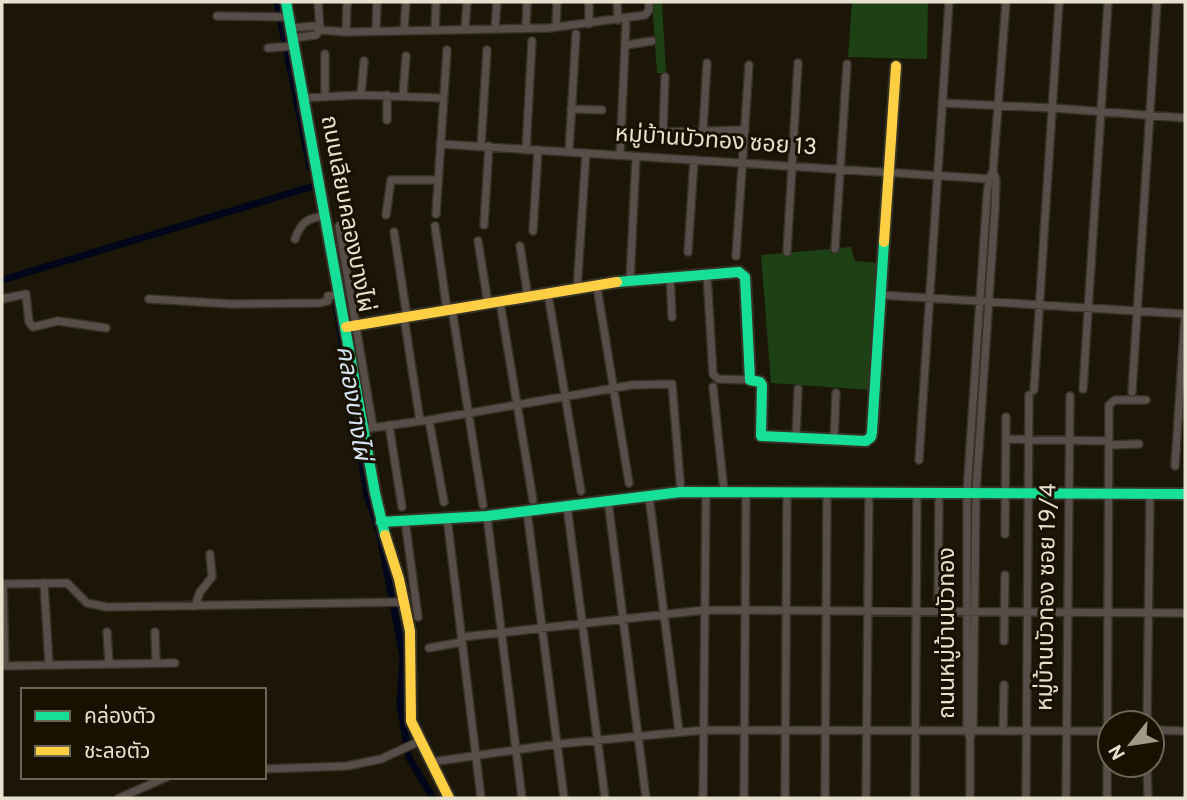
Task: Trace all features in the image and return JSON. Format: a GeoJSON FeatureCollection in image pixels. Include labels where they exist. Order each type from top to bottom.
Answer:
{"type":"FeatureCollection","features":[{"type":"Feature","properties":{"kind":"street","name":"ถนนเลียบคลองบางไผ่"},"geometry":{"type":"LineString","coordinates":[[286,2],[335,295],[350,326],[381,522],[411,650],[410,713],[416,743],[431,762],[449,798]]}},
{"type":"Feature","properties":{"kind":"street"},"geometry":{"type":"LineString","coordinates":[[217,16],[276,18],[291,32],[316,35],[320,30],[318,2]]}},
{"type":"Feature","properties":{"kind":"street"},"geometry":{"type":"LineString","coordinates":[[346,32],[347,2]]}},
{"type":"Feature","properties":{"kind":"street"},"geometry":{"type":"LineString","coordinates":[[376,31],[377,2]]}},
{"type":"Feature","properties":{"kind":"street"},"geometry":{"type":"LineString","coordinates":[[404,30],[406,2]]}},
{"type":"Feature","properties":{"kind":"street"},"geometry":{"type":"LineString","coordinates":[[435,30],[436,2]]}},
{"type":"Feature","properties":{"kind":"street"},"geometry":{"type":"LineString","coordinates":[[466,29],[467,2]]}},
{"type":"Feature","properties":{"kind":"street"},"geometry":{"type":"LineString","coordinates":[[495,29],[497,2]]}},
{"type":"Feature","properties":{"kind":"street"},"geometry":{"type":"LineString","coordinates":[[526,28],[527,2]]}},
{"type":"Feature","properties":{"kind":"street"},"geometry":{"type":"LineString","coordinates":[[556,27],[557,2]]}},
{"type":"Feature","properties":{"kind":"street"},"geometry":{"type":"LineString","coordinates":[[589,2],[589,24]]}},
{"type":"Feature","properties":{"kind":"street"},"geometry":{"type":"LineString","coordinates":[[617,2],[618,20]]}},
{"type":"Feature","properties":{"kind":"street"},"geometry":{"type":"LineString","coordinates":[[320,30],[346,32],[556,27],[645,15],[649,10],[649,2]]}},
{"type":"Feature","properties":{"kind":"street"},"geometry":{"type":"LineString","coordinates":[[919,460],[949,2]]}},
{"type":"Feature","properties":{"kind":"street","name":"ถนนหมู่บ้านบัวทอง"},"geometry":{"type":"LineString","coordinates":[[970,798],[972,492],[1006,2]]}},
{"type":"Feature","properties":{"kind":"street"},"geometry":{"type":"LineString","coordinates":[[1026,798],[1029,440],[1059,2]]}},
{"type":"Feature","properties":{"kind":"street"},"geometry":{"type":"LineString","coordinates":[[1083,389],[1108,2]]}},
{"type":"Feature","properties":{"kind":"street"},"geometry":{"type":"LineString","coordinates":[[1132,392],[1157,2]]}},
{"type":"Feature","properties":{"kind":"street"},"geometry":{"type":"LineString","coordinates":[[620,155],[626,24]]}},
{"type":"Feature","properties":{"kind":"street"},"geometry":{"type":"LineString","coordinates":[[268,48],[279,47],[291,32]]}},
{"type":"Feature","properties":{"kind":"street"},"geometry":{"type":"LineString","coordinates":[[569,151],[576,34]]}},
{"type":"Feature","properties":{"kind":"street"},"geometry":{"type":"LineString","coordinates":[[526,150],[533,41]]}},
{"type":"Feature","properties":{"kind":"street"},"geometry":{"type":"LineString","coordinates":[[626,45],[652,41]]}},
{"type":"Feature","properties":{"kind":"street"},"geometry":{"type":"LineString","coordinates":[[436,214],[447,50]]}},
{"type":"Feature","properties":{"kind":"street"},"geometry":{"type":"LineString","coordinates":[[484,225],[487,50]]}},
{"type":"Feature","properties":{"kind":"street"},"geometry":{"type":"LineString","coordinates":[[325,97],[326,54]]}},
{"type":"Feature","properties":{"kind":"street"},"geometry":{"type":"LineString","coordinates":[[404,95],[406,56]]}},
{"type":"Feature","properties":{"kind":"street"},"geometry":{"type":"LineString","coordinates":[[361,95],[364,61]]}},
{"type":"Feature","properties":{"kind":"street"},"geometry":{"type":"LineString","coordinates":[[703,130],[707,63]]}},
{"type":"Feature","properties":{"kind":"street"},"geometry":{"type":"LineString","coordinates":[[786,252],[799,63]]}},
{"type":"Feature","properties":{"kind":"street"},"geometry":{"type":"LineString","coordinates":[[835,249],[847,64]]}},
{"type":"Feature","properties":{"kind":"street"},"geometry":{"type":"LineString","coordinates":[[736,256],[749,65]]}},
{"type":"Feature","properties":{"kind":"street"},"geometry":{"type":"LineString","coordinates":[[707,275],[713,374],[718,379],[760,382],[761,436],[866,441],[871,437],[896,66]]}},
{"type":"Feature","properties":{"kind":"street"},"geometry":{"type":"LineString","coordinates":[[663,132],[665,77]]}},
{"type":"Feature","properties":{"kind":"street"},"geometry":{"type":"LineString","coordinates":[[302,98],[361,95],[443,98]]}},
{"type":"Feature","properties":{"kind":"street"},"geometry":{"type":"LineString","coordinates":[[387,95],[387,120]]}},
{"type":"Feature","properties":{"kind":"street"},"geometry":{"type":"LineString","coordinates":[[942,103],[1185,118]]}},
{"type":"Feature","properties":{"kind":"street"},"geometry":{"type":"LineString","coordinates":[[571,109],[602,110]]}},
{"type":"Feature","properties":{"kind":"street"},"geometry":{"type":"LineString","coordinates":[[622,133],[745,130]]}},
{"type":"Feature","properties":{"kind":"street","name":"หมู่บ้านบัวทอง ซอย 13"},"geometry":{"type":"LineString","coordinates":[[440,144],[992,179]]}},
{"type":"Feature","properties":{"kind":"street"},"geometry":{"type":"LineString","coordinates":[[533,231],[538,150]]}},
{"type":"Feature","properties":{"kind":"street"},"geometry":{"type":"LineString","coordinates":[[577,290],[586,153]]}},
{"type":"Feature","properties":{"kind":"street"},"geometry":{"type":"LineString","coordinates":[[630,280],[636,156]]}},
{"type":"Feature","properties":{"kind":"street"},"geometry":{"type":"LineString","coordinates":[[688,252],[694,160]]}},
{"type":"Feature","properties":{"kind":"street"},"geometry":{"type":"LineString","coordinates":[[386,215],[391,180],[438,180]]}},
{"type":"Feature","properties":{"kind":"street"},"geometry":{"type":"LineString","coordinates":[[295,239],[299,227],[310,219],[323,217]]}},
{"type":"Feature","properties":{"kind":"street"},"geometry":{"type":"LineString","coordinates":[[340,226],[350,326],[630,280],[739,271],[745,276],[750,380]]}},
{"type":"Feature","properties":{"kind":"street"},"geometry":{"type":"LineString","coordinates":[[435,226],[485,510],[522,798]]}},
{"type":"Feature","properties":{"kind":"street"},"geometry":{"type":"LineString","coordinates":[[394,232],[420,421]]}},
{"type":"Feature","properties":{"kind":"street"},"geometry":{"type":"LineString","coordinates":[[478,241],[516,406],[564,798]]}},
{"type":"Feature","properties":{"kind":"street"},"geometry":{"type":"LineString","coordinates":[[520,246],[528,297]]}},
{"type":"Feature","properties":{"kind":"street"},"geometry":{"type":"LineString","coordinates":[[670,277],[672,317]]}},
{"type":"Feature","properties":{"kind":"street"},"geometry":{"type":"LineString","coordinates":[[597,287],[629,483]]}},
{"type":"Feature","properties":{"kind":"street"},"geometry":{"type":"LineString","coordinates":[[2,299],[26,294],[29,322],[33,327],[58,321],[106,328]]}},
{"type":"Feature","properties":{"kind":"street"},"geometry":{"type":"LineString","coordinates":[[548,294],[581,491]]}},
{"type":"Feature","properties":{"kind":"street"},"geometry":{"type":"LineString","coordinates":[[149,299],[232,304],[295,304],[324,303],[328,302],[328,296],[335,295]]}},
{"type":"Feature","properties":{"kind":"street"},"geometry":{"type":"LineString","coordinates":[[880,295],[1185,314],[1175,466]]}},
{"type":"Feature","properties":{"kind":"street"},"geometry":{"type":"LineString","coordinates":[[368,428],[614,388],[672,384],[681,492]]}},
{"type":"Feature","properties":{"kind":"street"},"geometry":{"type":"LineString","coordinates":[[713,387],[724,491]]}},
{"type":"Feature","properties":{"kind":"street"},"geometry":{"type":"LineString","coordinates":[[796,438],[798,389]]}},
{"type":"Feature","properties":{"kind":"street"},"geometry":{"type":"LineString","coordinates":[[834,440],[836,393]]}},
{"type":"Feature","properties":{"kind":"street","name":"หมู่บ้านบัวทอง ซอย 19/4"},"geometry":{"type":"LineString","coordinates":[[1066,798],[1070,396]]}},
{"type":"Feature","properties":{"kind":"street"},"geometry":{"type":"LineString","coordinates":[[1109,709],[1110,402],[1123,399],[1146,400]]}},
{"type":"Feature","properties":{"kind":"street"},"geometry":{"type":"LineString","coordinates":[[1005,534],[1006,417]]}},
{"type":"Feature","properties":{"kind":"street"},"geometry":{"type":"LineString","coordinates":[[429,420],[444,502]]}},
{"type":"Feature","properties":{"kind":"street"},"geometry":{"type":"LineString","coordinates":[[389,425],[402,507]]}},
{"type":"Feature","properties":{"kind":"street"},"geometry":{"type":"LineString","coordinates":[[1006,439],[1069,439],[1139,444]]}},
{"type":"Feature","properties":{"kind":"street"},"geometry":{"type":"LineString","coordinates":[[703,798],[706,491]]}},
{"type":"Feature","properties":{"kind":"street"},"geometry":{"type":"LineString","coordinates":[[381,522],[706,491],[1185,494]]}},
{"type":"Feature","properties":{"kind":"street"},"geometry":{"type":"LineString","coordinates":[[744,798],[746,491]]}},
{"type":"Feature","properties":{"kind":"street"},"geometry":{"type":"LineString","coordinates":[[785,798],[787,491]]}},
{"type":"Feature","properties":{"kind":"street"},"geometry":{"type":"LineString","coordinates":[[825,798],[827,491]]}},
{"type":"Feature","properties":{"kind":"street"},"geometry":{"type":"LineString","coordinates":[[866,798],[869,492]]}},
{"type":"Feature","properties":{"kind":"street"},"geometry":{"type":"LineString","coordinates":[[915,798],[917,492]]}},
{"type":"Feature","properties":{"kind":"street"},"geometry":{"type":"LineString","coordinates":[[938,611],[939,492]]}},
{"type":"Feature","properties":{"kind":"street"},"geometry":{"type":"LineString","coordinates":[[1147,709],[1150,494]]}},
{"type":"Feature","properties":{"kind":"street"},"geometry":{"type":"LineString","coordinates":[[649,496],[678,732]]}},
{"type":"Feature","properties":{"kind":"street"},"geometry":{"type":"LineString","coordinates":[[608,501],[646,798]]}},
{"type":"Feature","properties":{"kind":"street"},"geometry":{"type":"LineString","coordinates":[[568,506],[604,798]]}},
{"type":"Feature","properties":{"kind":"street"},"geometry":{"type":"LineString","coordinates":[[447,517],[481,798]]}},
{"type":"Feature","properties":{"kind":"street"},"geometry":{"type":"LineString","coordinates":[[405,520],[418,617]]}},
{"type":"Feature","properties":{"kind":"street"},"geometry":{"type":"LineString","coordinates":[[195,606],[200,592],[212,577],[210,554]]}},
{"type":"Feature","properties":{"kind":"street"},"geometry":{"type":"LineString","coordinates":[[1004,641],[1005,575]]}},
{"type":"Feature","properties":{"kind":"street"},"geometry":{"type":"LineString","coordinates":[[44,583],[49,665]]}},
{"type":"Feature","properties":{"kind":"street"},"geometry":{"type":"LineString","coordinates":[[175,663],[4,666],[3,584],[67,583],[80,597],[95,606],[401,602]]}},
{"type":"Feature","properties":{"kind":"street"},"geometry":{"type":"LineString","coordinates":[[429,648],[502,632],[705,610],[1185,613]]}},
{"type":"Feature","properties":{"kind":"street"},"geometry":{"type":"LineString","coordinates":[[107,632],[109,664]]}},
{"type":"Feature","properties":{"kind":"street"},"geometry":{"type":"LineString","coordinates":[[155,632],[156,663]]}},
{"type":"Feature","properties":{"kind":"street"},"geometry":{"type":"LineString","coordinates":[[1003,730],[1004,685]]}},
{"type":"Feature","properties":{"kind":"street"},"geometry":{"type":"LineString","coordinates":[[431,762],[558,744],[704,730],[1096,731]]}},
{"type":"Feature","properties":{"kind":"street"},"geometry":{"type":"LineString","coordinates":[[1166,730],[1185,731]]}},
{"type":"Feature","properties":{"kind":"street"},"geometry":{"type":"LineString","coordinates":[[266,769],[347,766],[373,761],[416,743]]}},
{"type":"Feature","properties":{"kind":"street"},"geometry":{"type":"LineString","coordinates":[[119,798],[162,779]]}},
{"type":"Feature","properties":{"kind":"street"},"geometry":{"type":"LineString","coordinates":[[1107,798],[1108,779]]}},
{"type":"Feature","properties":{"kind":"street"},"geometry":{"type":"LineString","coordinates":[[1147,779],[1148,798]]}},
{"type":"Feature","properties":{"kind":"green space"},"geometry":{"type":"Polygon","coordinates":[[[652,2],[662,2],[666,73],[657,73],[652,2]]]}},
{"type":"Feature","properties":{"kind":"green space"},"geometry":{"type":"Polygon","coordinates":[[[852,2],[928,2],[927,59],[848,57],[852,2]]]}},
{"type":"Feature","properties":{"kind":"green space"},"geometry":{"type":"Polygon","coordinates":[[[851,247],[855,261],[878,263],[871,390],[771,383],[761,255],[851,247]]]}},
{"type":"Feature","properties":{"kind":"waterway","name":"คลองบางไผ่"},"geometry":{"type":"LineString","coordinates":[[277,2],[310,167]]}},
{"type":"Feature","properties":{"kind":"waterway"},"geometry":{"type":"LineString","coordinates":[[2,280],[314,186]]}},
{"type":"Feature","properties":{"kind":"waterway","name":"คลองบางไผ่"},"geometry":{"type":"LineString","coordinates":[[334,292],[367,495],[379,531],[403,656],[400,705],[409,758],[433,798]]}},
{"type":"Feature","properties":{"kind":"traffic: fast"},"geometry":{"type":"LineString","coordinates":[[286,2],[375,493],[385,535]]}},
{"type":"Feature","properties":{"kind":"traffic: fast"},"geometry":{"type":"LineString","coordinates":[[617,282],[739,272],[745,277],[750,380],[762,385],[761,436],[866,441],[872,432],[884,242]]}},
{"type":"Feature","properties":{"kind":"traffic: fast"},"geometry":{"type":"LineString","coordinates":[[381,522],[487,516],[681,492],[1185,494]]}},
{"type":"Feature","properties":{"kind":"traffic: slow"},"geometry":{"type":"LineString","coordinates":[[884,242],[896,66]]}},
{"type":"Feature","properties":{"kind":"traffic: slow"},"geometry":{"type":"LineString","coordinates":[[346,327],[617,282]]}},
{"type":"Feature","properties":{"kind":"traffic: slow"},"geometry":{"type":"LineString","coordinates":[[385,535],[399,579],[410,631],[411,721],[449,798]]}}]}
